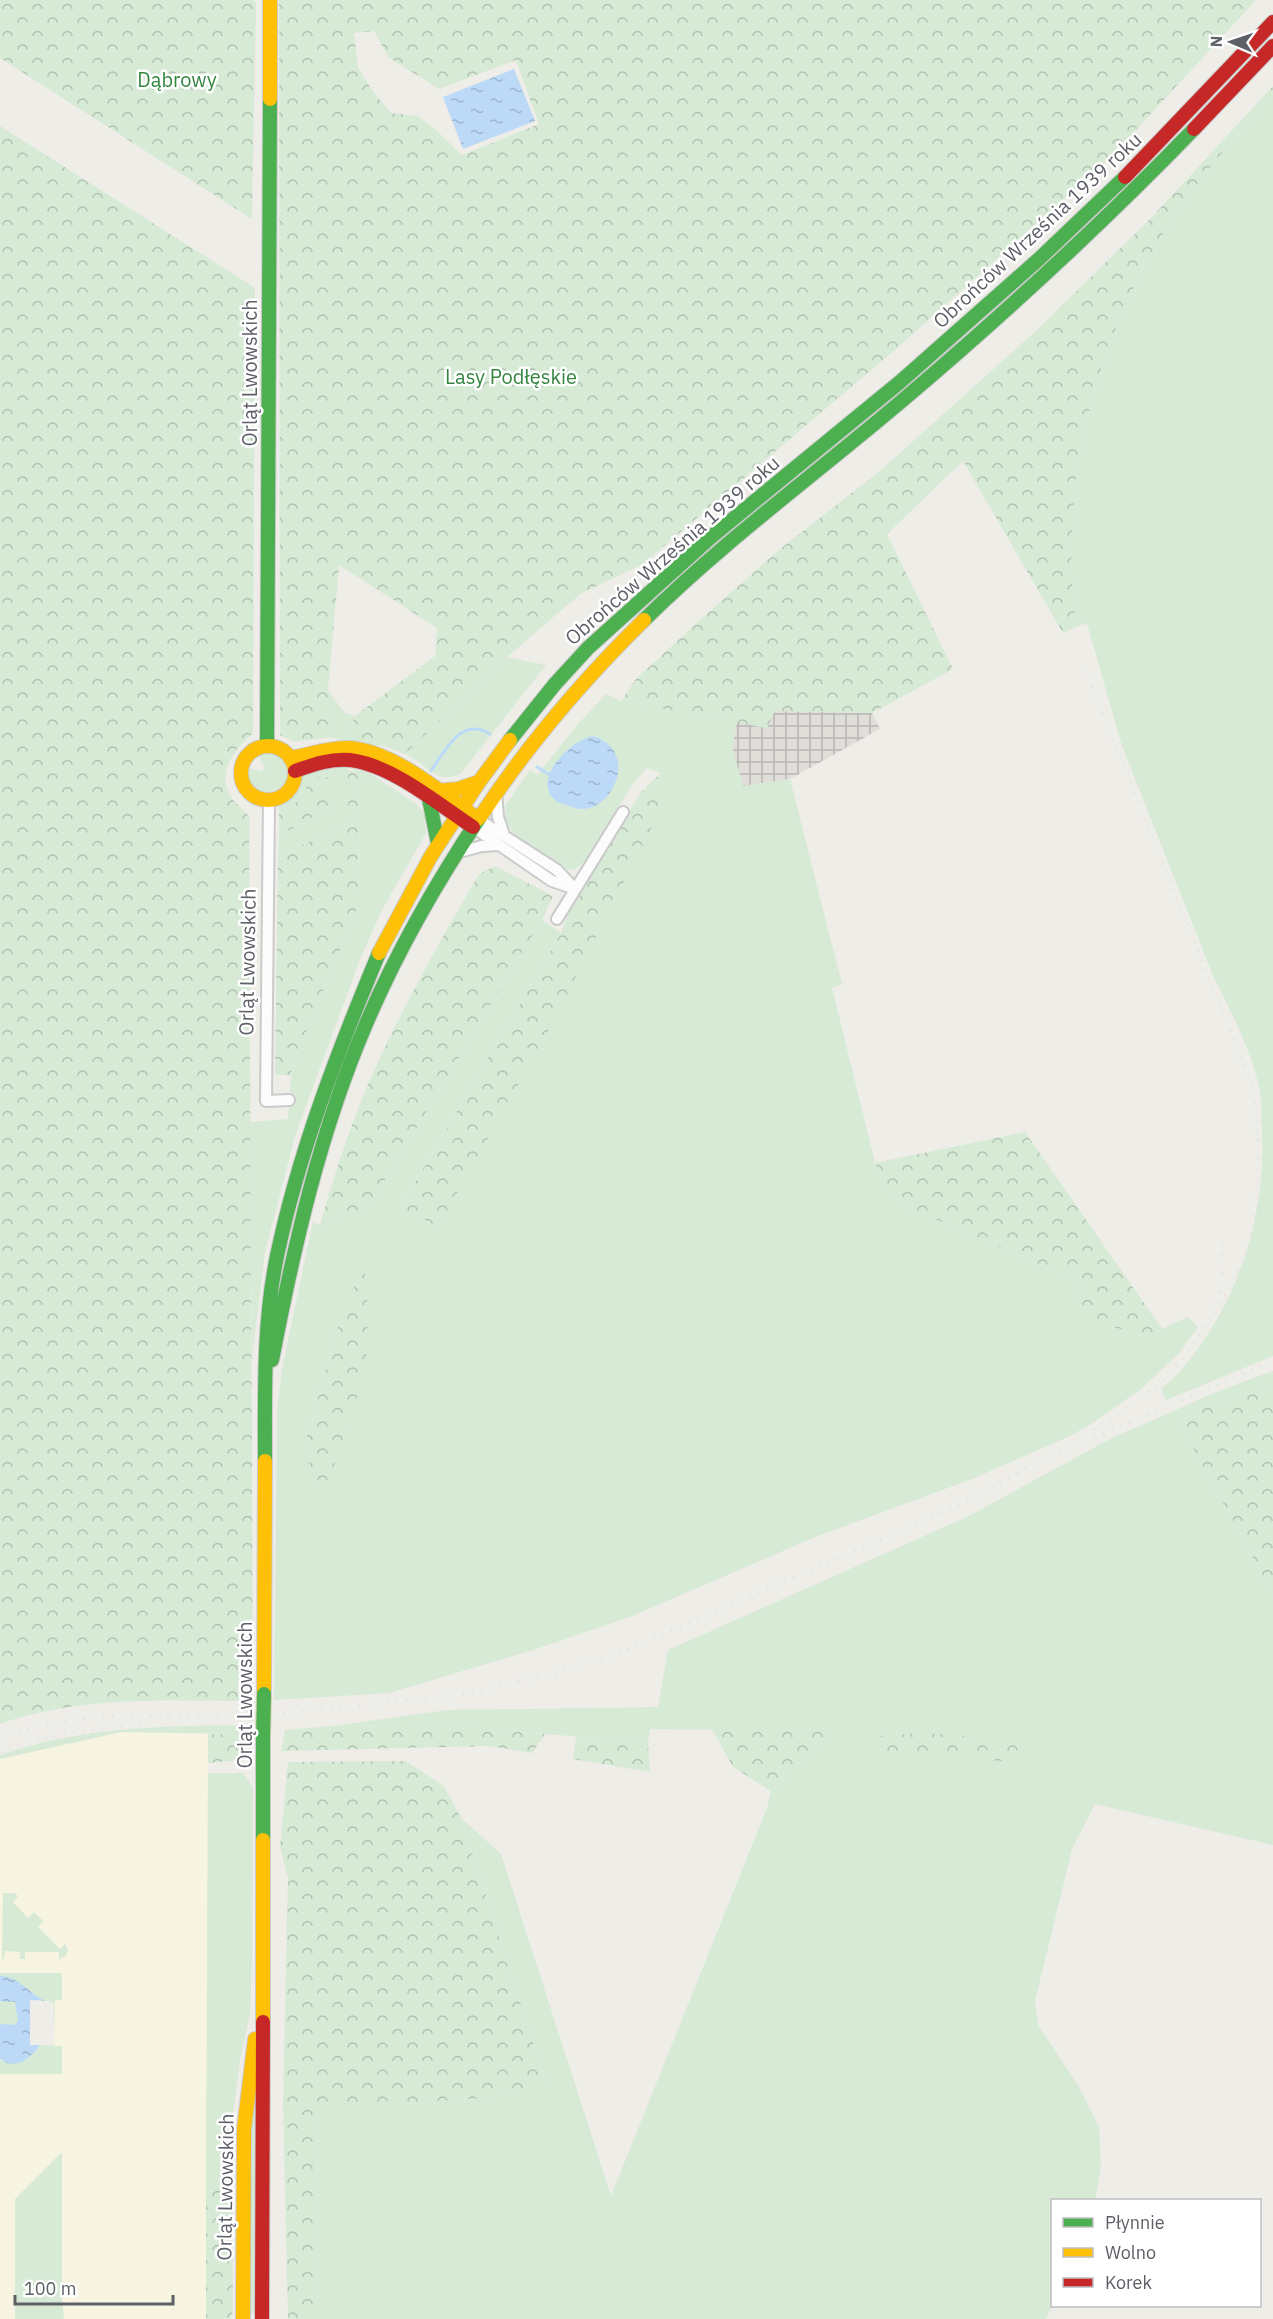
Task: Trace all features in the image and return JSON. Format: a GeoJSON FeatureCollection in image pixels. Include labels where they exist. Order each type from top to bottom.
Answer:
{"type":"FeatureCollection","features":[{"type":"Feature","properties":{"kind":"main road","name":"Orląt Lwowskich"},"geometry":{"type":"LineString","coordinates":[[267,746],[270,0]]}},
{"type":"Feature","properties":{"kind":"main road","name":"Obrońców Września 1939 roku"},"geometry":{"type":"LineString","coordinates":[[265,1404],[265,1351],[272,1288],[286,1219],[309,1136],[341,1044],[381,947],[438,844],[479,782],[540,702],[600,636],[711,537],[900,382],[1039,259],[1135,167],[1273,22]]}},
{"type":"Feature","properties":{"kind":"main road","name":"Obrońców Września 1939 roku"},"geometry":{"type":"LineString","coordinates":[[265,1404],[273,1353],[297,1241],[331,1120],[379,996],[418,919],[456,853],[496,792],[578,689],[654,609],[718,552],[871,427],[1007,309],[1150,174],[1273,46]]}},
{"type":"Feature","properties":{"kind":"main road"},"geometry":{"type":"LineString","coordinates":[[260,747],[280,749],[292,764],[290,787],[277,798],[269,800],[255,797],[244,787],[240,774],[241,766],[248,754],[260,747]]}},
{"type":"Feature","properties":{"kind":"main road"},"geometry":{"type":"LineString","coordinates":[[292,764],[337,760],[363,762],[433,795],[476,823]]}},
{"type":"Feature","properties":{"kind":"main road"},"geometry":{"type":"LineString","coordinates":[[433,795],[479,782]]}},
{"type":"Feature","properties":{"kind":"main road"},"geometry":{"type":"LineString","coordinates":[[433,795],[438,844]]}},
{"type":"Feature","properties":{"kind":"main road","name":"Orląt Lwowskich"},"geometry":{"type":"LineString","coordinates":[[262,2319],[265,1404]]}},
{"type":"Feature","properties":{"kind":"main road","name":"Orląt Lwowskich"},"geometry":{"type":"LineString","coordinates":[[243,2319],[244,2120],[262,1985]]}},
{"type":"Feature","properties":{"kind":"street"},"geometry":{"type":"LineString","coordinates":[[496,792],[501,840]]}},
{"type":"Feature","properties":{"kind":"street","name":"Orląt Lwowskich"},"geometry":{"type":"LineString","coordinates":[[269,800],[266,1101],[289,1100]]}},
{"type":"Feature","properties":{"kind":"street"},"geometry":{"type":"LineString","coordinates":[[557,919],[623,812]]}},
{"type":"Feature","properties":{"kind":"street"},"geometry":{"type":"LineString","coordinates":[[476,823],[501,840],[557,870],[574,889]]}},
{"type":"Feature","properties":{"kind":"street"},"geometry":{"type":"LineString","coordinates":[[456,853],[501,840]]}},
{"type":"Feature","properties":{"kind":"shaded area"},"geometry":{"type":"Polygon","coordinates":[[[774,711],[872,713],[880,729],[790,779],[743,786],[732,747],[737,722],[767,728],[774,711]]]}},
{"type":"Feature","properties":{"kind":"shaded area"},"geometry":{"type":"Polygon","coordinates":[[[121,1732],[208,1734],[206,2319],[0,2319],[0,1759],[121,1732]]]}},
{"type":"Feature","properties":{"kind":"green space","name":"Dąbrowy"},"geometry":{"type":"Polygon","coordinates":[[[0,0],[253,0],[256,3],[252,219],[0,58],[0,0]]]}},
{"type":"Feature","properties":{"kind":"green space","name":"Lasy Podłęskie"},"geometry":{"type":"Polygon","coordinates":[[[279,0],[1256,0],[1109,159],[897,348],[643,564],[580,594],[507,657],[405,754],[384,746],[344,741],[355,716],[435,656],[437,628],[339,565],[328,690],[335,726],[331,737],[294,742],[280,735],[279,0]],[[374,31],[354,33],[358,67],[371,89],[391,113],[418,116],[462,155],[539,124],[516,60],[439,89],[388,57],[374,31]]]}},
{"type":"Feature","properties":{"kind":"green space"},"geometry":{"type":"Polygon","coordinates":[[[1273,86],[1273,94],[1204,176],[1172,220],[1145,265],[1108,351],[1093,395],[1076,487],[1072,533],[1072,580],[1076,627],[1063,633],[963,461],[887,534],[953,669],[872,713],[775,711],[767,728],[621,701],[636,679],[701,619],[780,549],[880,471],[1039,328],[1152,217],[1273,86]]]}},
{"type":"Feature","properties":{"kind":"green space"},"geometry":{"type":"Polygon","coordinates":[[[1273,94],[1273,1356],[1166,1400],[1161,1389],[1181,1370],[1206,1338],[1222,1311],[1246,1254],[1259,1193],[1262,1161],[1261,1096],[1245,1043],[1213,976],[1121,743],[1087,623],[1076,627],[1072,580],[1072,533],[1083,441],[1093,395],[1125,307],[1145,265],[1187,198],[1273,94]]]}},
{"type":"Feature","properties":{"kind":"green space"},"geometry":{"type":"Polygon","coordinates":[[[0,126],[255,288],[253,733],[233,755],[225,781],[233,800],[249,817],[253,1701],[157,1701],[94,1704],[62,1708],[0,1724],[0,126]]]}},
{"type":"Feature","properties":{"kind":"green space"},"geometry":{"type":"Polygon","coordinates":[[[507,657],[546,665],[461,773],[452,777],[438,775],[405,754],[507,657]]]}},
{"type":"Feature","properties":{"kind":"green space"},"geometry":{"type":"Polygon","coordinates":[[[328,691],[345,713],[355,716],[344,741],[331,737],[335,726],[328,691]]]}},
{"type":"Feature","properties":{"kind":"green space"},"geometry":{"type":"Polygon","coordinates":[[[606,694],[621,701],[737,722],[732,747],[743,786],[790,779],[842,984],[832,988],[875,1163],[885,1189],[901,1204],[1082,1283],[1079,1298],[1160,1336],[1162,1329],[1188,1317],[1198,1327],[1178,1354],[1141,1389],[1094,1422],[1070,1436],[972,1479],[815,1537],[630,1617],[533,1650],[389,1693],[274,1700],[277,1411],[282,1369],[313,1222],[320,1225],[370,1205],[542,920],[561,933],[401,1206],[438,1227],[661,773],[647,768],[632,785],[583,863],[573,870],[561,869],[512,832],[506,820],[505,806],[530,770],[537,775],[578,724],[606,694]],[[338,1327],[307,1436],[310,1472],[338,1327]]]}},
{"type":"Feature","properties":{"kind":"green space"},"geometry":{"type":"Polygon","coordinates":[[[267,752],[282,759],[287,774],[284,783],[270,792],[254,788],[249,780],[248,768],[261,771],[265,768],[258,755],[267,752]]]}},
{"type":"Feature","properties":{"kind":"green space"},"geometry":{"type":"Polygon","coordinates":[[[346,764],[348,823],[278,857],[279,836],[331,807],[304,796],[294,806],[279,810],[278,805],[294,793],[301,778],[309,772],[346,764]]]}},
{"type":"Feature","properties":{"kind":"green space"},"geometry":{"type":"Polygon","coordinates":[[[365,770],[416,804],[424,813],[426,833],[383,908],[359,962],[295,1136],[265,1252],[252,1357],[250,1122],[288,1119],[292,1067],[359,904],[358,780],[365,770]]]}},
{"type":"Feature","properties":{"kind":"green space"},"geometry":{"type":"Polygon","coordinates":[[[365,770],[358,780],[359,904],[292,1067],[291,1075],[275,1075],[278,857],[348,823],[348,771],[365,770]]]}},
{"type":"Feature","properties":{"kind":"green space"},"geometry":{"type":"Polygon","coordinates":[[[661,773],[662,795],[656,818],[551,1026],[438,1227],[401,1207],[561,933],[571,907],[641,792],[661,773]]]}},
{"type":"Feature","properties":{"kind":"green space"},"geometry":{"type":"Polygon","coordinates":[[[332,777],[331,807],[279,836],[279,810],[300,799],[310,778],[332,777]]]}},
{"type":"Feature","properties":{"kind":"green space"},"geometry":{"type":"Polygon","coordinates":[[[495,866],[553,896],[542,920],[370,1205],[320,1225],[365,1091],[397,1022],[479,874],[495,866]]]}},
{"type":"Feature","properties":{"kind":"green space"},"geometry":{"type":"Polygon","coordinates":[[[1025,1132],[1162,1329],[1160,1336],[1082,1322],[1079,1298],[1082,1283],[901,1204],[885,1189],[875,1163],[1025,1132]]]}},
{"type":"Feature","properties":{"kind":"green space"},"geometry":{"type":"Polygon","coordinates":[[[364,1263],[368,1310],[366,1370],[330,1478],[320,1486],[310,1471],[307,1436],[338,1327],[364,1263]]]}},
{"type":"Feature","properties":{"kind":"green space"},"geometry":{"type":"Polygon","coordinates":[[[1273,1371],[1273,1388],[1175,1415],[1273,1594],[1273,1845],[1095,1804],[1072,1849],[1035,2001],[1038,2025],[1079,2087],[1099,2127],[1101,2166],[1095,2199],[1051,2199],[1051,2307],[1046,2319],[317,2319],[318,2104],[405,2104],[494,2097],[546,2082],[461,1818],[501,1854],[611,2196],[767,1808],[771,1791],[830,1731],[650,1729],[648,1743],[479,1728],[332,1726],[448,1710],[658,1707],[668,1650],[969,1516],[1110,1439],[1219,1391],[1273,1371]]]}},
{"type":"Feature","properties":{"kind":"green space"},"geometry":{"type":"Polygon","coordinates":[[[1273,1388],[1273,1594],[1175,1415],[1273,1388]]]}},
{"type":"Feature","properties":{"kind":"green space"},"geometry":{"type":"Polygon","coordinates":[[[253,1725],[253,1734],[121,1732],[0,1759],[0,1755],[31,1745],[94,1733],[156,1727],[253,1725]]]}},
{"type":"Feature","properties":{"kind":"green space"},"geometry":{"type":"Polygon","coordinates":[[[332,1726],[479,1728],[545,1734],[532,1753],[489,1746],[281,1751],[285,1730],[332,1726]]]}},
{"type":"Feature","properties":{"kind":"green space"},"geometry":{"type":"Polygon","coordinates":[[[712,1729],[830,1731],[771,1791],[733,1767],[712,1729]]]}},
{"type":"Feature","properties":{"kind":"green space"},"geometry":{"type":"Polygon","coordinates":[[[924,1733],[1018,1740],[1016,1762],[876,1752],[874,1736],[924,1733]]]}},
{"type":"Feature","properties":{"kind":"green space"},"geometry":{"type":"Polygon","coordinates":[[[208,1734],[253,1734],[253,1747],[240,1760],[208,1763],[208,1734]]]}},
{"type":"Feature","properties":{"kind":"green space"},"geometry":{"type":"Polygon","coordinates":[[[576,1737],[648,1743],[650,1772],[573,1759],[576,1737]]]}},
{"type":"Feature","properties":{"kind":"green space"},"geometry":{"type":"Polygon","coordinates":[[[405,1761],[444,1786],[461,1818],[546,2083],[494,2097],[405,2104],[318,2104],[317,2319],[288,2319],[283,2104],[288,1878],[280,1847],[288,1762],[405,1761]]]}},
{"type":"Feature","properties":{"kind":"green space"},"geometry":{"type":"Polygon","coordinates":[[[208,1773],[243,1773],[253,1788],[250,2014],[240,2060],[233,2115],[232,2175],[206,2197],[208,1773]]]}},
{"type":"Feature","properties":{"kind":"green space"},"geometry":{"type":"Polygon","coordinates":[[[3,1893],[14,1893],[18,1896],[13,1902],[28,1918],[34,1912],[43,1921],[38,1927],[60,1949],[65,1944],[68,1950],[66,1956],[59,1959],[59,1952],[25,1952],[25,1959],[20,1959],[20,1952],[5,1951],[4,1959],[2,1959],[3,1893]]]}},
{"type":"Feature","properties":{"kind":"green space"},"geometry":{"type":"Polygon","coordinates":[[[0,1973],[62,1973],[62,2000],[55,2000],[54,2046],[62,2046],[62,2074],[0,2074],[0,1973]]]}},
{"type":"Feature","properties":{"kind":"green space"},"geometry":{"type":"Polygon","coordinates":[[[255,2074],[256,2313],[249,2314],[250,2143],[255,2074]]]}},
{"type":"Feature","properties":{"kind":"green space"},"geometry":{"type":"Polygon","coordinates":[[[62,2154],[64,2319],[15,2319],[15,2199],[62,2154]]]}},
{"type":"Feature","properties":{"kind":"green space"},"geometry":{"type":"Polygon","coordinates":[[[232,2175],[233,2310],[231,2319],[206,2319],[206,2197],[232,2175]]]}},
{"type":"Feature","properties":{"kind":"water"},"geometry":{"type":"Polygon","coordinates":[[[514,69],[535,121],[463,149],[443,97],[514,69]]]}},
{"type":"Feature","properties":{"kind":"water"},"geometry":{"type":"Polygon","coordinates":[[[593,736],[607,744],[615,754],[618,766],[617,779],[611,791],[603,801],[593,807],[579,809],[558,802],[549,791],[548,782],[551,772],[565,752],[584,739],[593,736]]]}},
{"type":"Feature","properties":{"kind":"water"},"geometry":{"type":"Polygon","coordinates":[[[0,1976],[14,1979],[36,1996],[49,2002],[42,2042],[22,2062],[11,2064],[0,2058],[0,2024],[14,2025],[18,2021],[15,2002],[0,2001],[0,1976]]]}},
{"type":"Feature","properties":{"kind":"pier"},"geometry":{"type":"Polygon","coordinates":[[[30,2000],[51,2001],[54,2004],[54,2045],[30,2045],[30,2000]]]}},
{"type":"Feature","properties":{"kind":"waterway"},"geometry":{"type":"LineString","coordinates":[[431,771],[448,746],[462,733],[471,729],[490,734]]}},
{"type":"Feature","properties":{"kind":"waterway"},"geometry":{"type":"LineString","coordinates":[[537,767],[550,775]]}},
{"type":"Feature","properties":{"kind":"railway"},"geometry":{"type":"LineString","coordinates":[[1085,669],[1252,1085],[1259,1157],[1252,1229],[1246,1252],[1225,1297],[1188,1351],[1169,1374],[1136,1402],[1085,1434]]}},
{"type":"Feature","properties":{"kind":"railway"},"geometry":{"type":"LineString","coordinates":[[1217,1302],[1222,1281],[1222,1237]]}},
{"type":"Feature","properties":{"kind":"railway"},"geometry":{"type":"LineString","coordinates":[[0,1736],[59,1722],[96,1717],[287,1713],[464,1694],[555,1673],[627,1650],[944,1512],[1033,1464],[1273,1361]]}},
{"type":"Feature","properties":{"kind":"railway"},"geometry":{"type":"LineString","coordinates":[[0,1752],[61,1734],[143,1723]]}},
{"type":"Feature","properties":{"kind":"traffic: fast"},"geometry":{"type":"LineString","coordinates":[[267,746],[270,99]]}},
{"type":"Feature","properties":{"kind":"traffic: fast"},"geometry":{"type":"LineString","coordinates":[[644,620],[739,534],[904,399],[979,334],[1088,234],[1194,129]]}},
{"type":"Feature","properties":{"kind":"traffic: fast"},"geometry":{"type":"LineString","coordinates":[[510,740],[555,684],[588,648],[711,537],[900,382],[1039,259],[1125,177]]}},
{"type":"Feature","properties":{"kind":"traffic: fast"},"geometry":{"type":"LineString","coordinates":[[429,799],[438,844]]}},
{"type":"Feature","properties":{"kind":"traffic: fast"},"geometry":{"type":"LineString","coordinates":[[272,1360],[310,1189],[350,1064],[378,997],[404,944],[433,892],[480,817]]}},
{"type":"Feature","properties":{"kind":"traffic: fast"},"geometry":{"type":"LineString","coordinates":[[265,1461],[267,1332],[277,1256],[308,1140],[379,953]]}},
{"type":"Feature","properties":{"kind":"traffic: fast"},"geometry":{"type":"LineString","coordinates":[[263,1738],[264,1694]]}},
{"type":"Feature","properties":{"kind":"traffic: fast"},"geometry":{"type":"LineString","coordinates":[[263,1738],[263,1840]]}},
{"type":"Feature","properties":{"kind":"traffic: slow"},"geometry":{"type":"LineString","coordinates":[[270,0],[270,99]]}},
{"type":"Feature","properties":{"kind":"traffic: slow"},"geometry":{"type":"LineString","coordinates":[[480,817],[557,714],[644,620]]}},
{"type":"Feature","properties":{"kind":"traffic: slow"},"geometry":{"type":"LineString","coordinates":[[379,953],[431,856],[479,782],[510,740]]}},
{"type":"Feature","properties":{"kind":"traffic: slow"},"geometry":{"type":"LineString","coordinates":[[268,746],[278,748],[287,754],[293,763],[295,773],[293,783],[287,792],[278,798],[268,800],[258,798],[249,792],[243,783],[241,773],[243,763],[249,754],[258,748],[268,746]]}},
{"type":"Feature","properties":{"kind":"traffic: slow"},"geometry":{"type":"LineString","coordinates":[[290,758],[342,748],[366,751],[383,757],[417,775],[478,819]]}},
{"type":"Feature","properties":{"kind":"traffic: slow"},"geometry":{"type":"LineString","coordinates":[[436,791],[458,789],[479,782]]}},
{"type":"Feature","properties":{"kind":"traffic: slow"},"geometry":{"type":"LineString","coordinates":[[264,1694],[265,1461]]}},
{"type":"Feature","properties":{"kind":"traffic: slow"},"geometry":{"type":"LineString","coordinates":[[263,1840],[263,2022]]}},
{"type":"Feature","properties":{"kind":"traffic: slow"},"geometry":{"type":"LineString","coordinates":[[243,2319],[244,2129],[255,2039]]}},
{"type":"Feature","properties":{"kind":"traffic: jam"},"geometry":{"type":"LineString","coordinates":[[1125,177],[1273,22]]}},
{"type":"Feature","properties":{"kind":"traffic: jam"},"geometry":{"type":"LineString","coordinates":[[1194,129],[1273,46]]}},
{"type":"Feature","properties":{"kind":"traffic: jam"},"geometry":{"type":"LineString","coordinates":[[295,771],[336,760],[366,763],[398,777],[473,827]]}},
{"type":"Feature","properties":{"kind":"traffic: jam"},"geometry":{"type":"LineString","coordinates":[[262,2319],[263,2022]]}}]}
